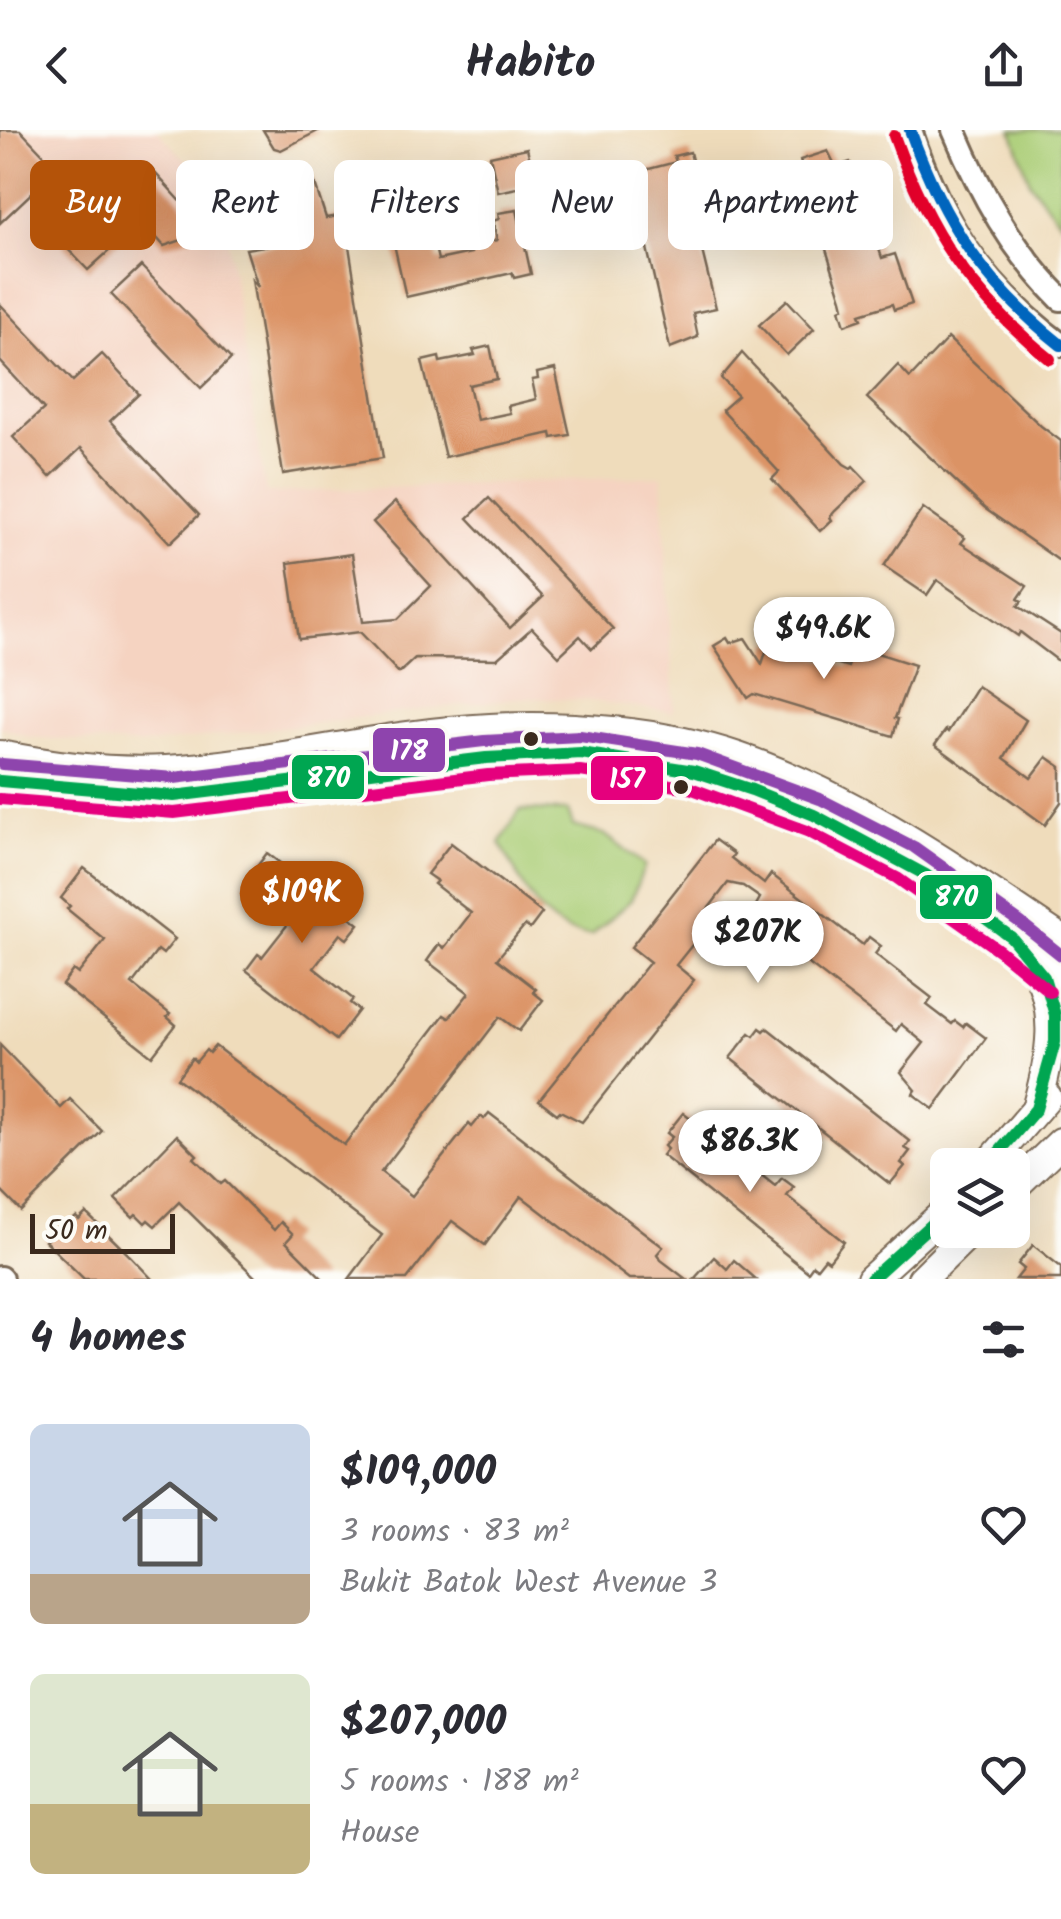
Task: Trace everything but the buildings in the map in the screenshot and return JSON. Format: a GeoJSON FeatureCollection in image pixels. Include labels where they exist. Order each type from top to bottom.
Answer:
{"type":"FeatureCollection","features":[{"type":"Feature","properties":{"kind":"main road"},"geometry":{"type":"LineString","coordinates":[[0,755],[58,766],[165,770],[490,728],[592,730],[658,738],[740,758],[809,788],[946,862],[1061,939]]}},
{"type":"Feature","properties":{"kind":"main road"},"geometry":{"type":"LineString","coordinates":[[0,781],[174,796],[486,758],[595,754],[694,771],[814,815],[926,875],[1061,978]]}},
{"type":"Feature","properties":{"kind":"main road"},"geometry":{"type":"LineString","coordinates":[[1011,937],[1044,977],[1055,1015],[1055,1042],[1036,1109]]}},
{"type":"Feature","properties":{"kind":"main road"},"geometry":{"type":"LineString","coordinates":[[1003,1148],[1061,1080]]}},
{"type":"Feature","properties":{"kind":"main road"},"geometry":{"type":"LineString","coordinates":[[1030,1172],[1061,1142]]}},
{"type":"Feature","properties":{"kind":"main road"},"geometry":{"type":"LineString","coordinates":[[870,1279],[930,1227]]}},
{"type":"Feature","properties":{"kind":"main road"},"geometry":{"type":"LineString","coordinates":[[922,1279],[954,1248]]}},
{"type":"Feature","properties":{"kind":"street"},"geometry":{"type":"LineString","coordinates":[[910,130],[935,193],[977,265],[1004,300],[1061,345]]}},
{"type":"Feature","properties":{"kind":"street"},"geometry":{"type":"LineString","coordinates":[[954,130],[972,174],[1010,241],[1061,300]]}},
{"type":"Feature","properties":{"kind":"street"},"geometry":{"type":"LineString","coordinates":[[925,1232],[950,1252]]}},
{"type":"Feature","properties":{"kind":"shaded area"},"geometry":{"type":"Polygon","coordinates":[[[0,130],[157,130],[186,160],[176,160],[176,250],[229,250],[266,493],[662,476],[674,712],[584,700],[517,698],[142,745],[29,737],[0,727],[0,130]]]}},
{"type":"Feature","properties":{"kind":"green space"},"geometry":{"type":"Polygon","coordinates":[[[1012,130],[1061,130],[1061,223],[1030,183],[1012,130]]]}},
{"type":"Feature","properties":{"kind":"green space"},"geometry":{"type":"Polygon","coordinates":[[[520,810],[568,811],[573,826],[604,834],[645,865],[631,900],[592,935],[575,933],[546,916],[516,873],[500,843],[520,810]]]}},
{"type":"Feature","properties":{"kind":"transit line"},"geometry":{"type":"LineString","coordinates":[[910,130],[937,194],[969,249],[1010,299],[1061,345]]}},
{"type":"Feature","properties":{"kind":"transit line"},"geometry":{"type":"LineString","coordinates":[[894,136],[921,202],[955,259],[997,311],[1050,359]]}},
{"type":"Feature","properties":{"kind":"transit line","name":"178"},"geometry":{"type":"LineString","coordinates":[[2,764],[174,778],[484,741],[580,736],[697,754],[820,799],[914,847],[1061,955]]}},
{"type":"Feature","properties":{"kind":"transit line","name":"870"},"geometry":{"type":"LineString","coordinates":[[0,781],[174,796],[486,758],[581,753],[694,771],[752,790],[814,815],[926,875],[1011,937],[1044,977],[1055,1015],[1055,1042],[1036,1109],[1003,1148]]}},
{"type":"Feature","properties":{"kind":"transit line","name":"157"},"geometry":{"type":"LineString","coordinates":[[0,799],[174,813],[488,775],[580,771],[690,788],[807,831],[897,878],[1000,951],[1050,992]]}},
{"type":"Feature","properties":{"kind":"transit line","name":"870"},"geometry":{"type":"LineString","coordinates":[[871,1279],[930,1225]]}}]}
